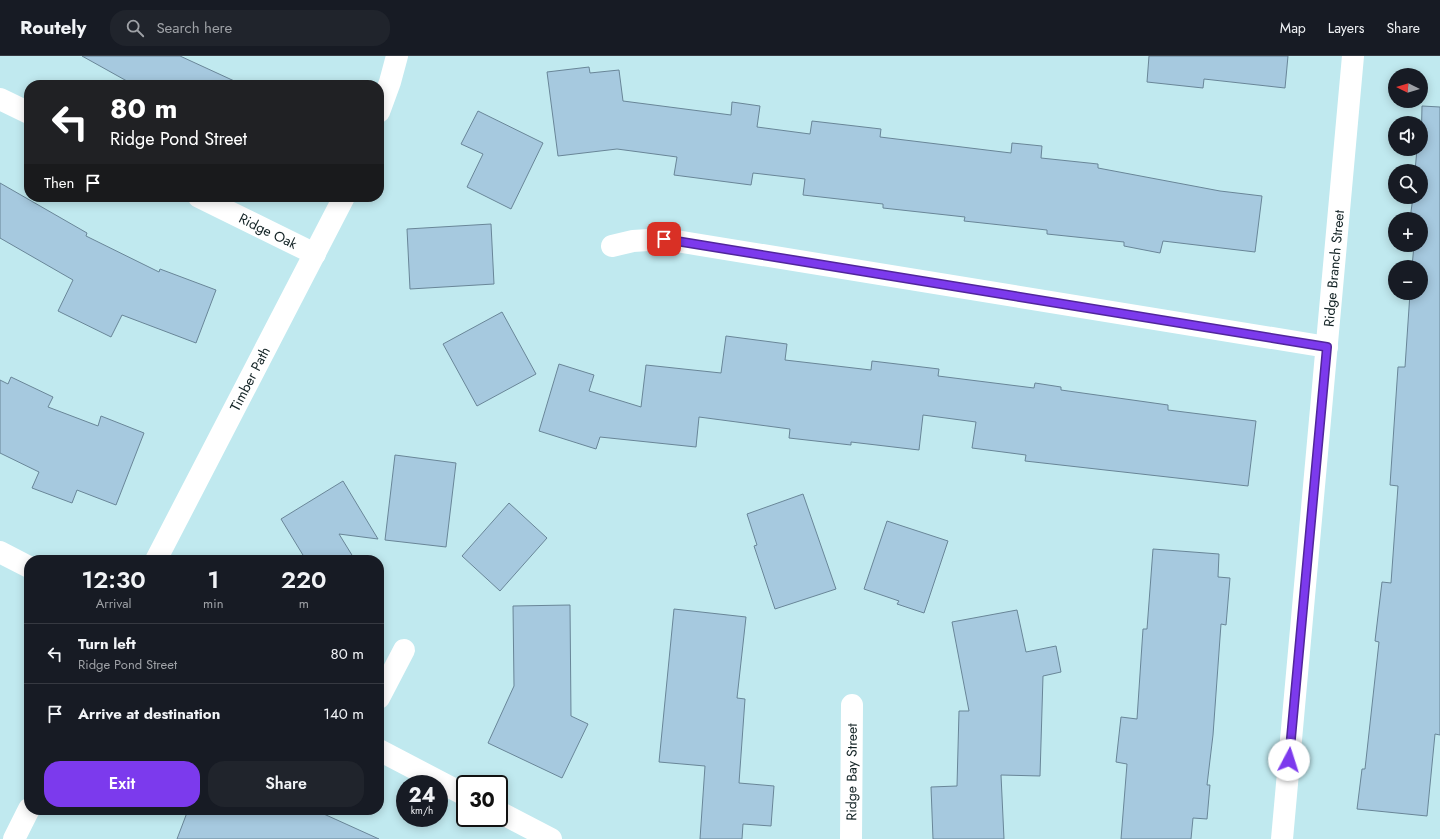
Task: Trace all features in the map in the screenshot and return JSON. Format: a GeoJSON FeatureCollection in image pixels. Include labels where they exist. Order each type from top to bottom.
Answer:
{"type":"FeatureCollection","features":[{"type":"Feature","properties":{"kind":"street"},"geometry":{"type":"LineString","coordinates":[[384,98],[397,56]]}},
{"type":"Feature","properties":{"kind":"street","name":"Ridge Branch Street"},"geometry":{"type":"LineString","coordinates":[[1282,839],[1354,56]]}},
{"type":"Feature","properties":{"kind":"street"},"geometry":{"type":"LineString","coordinates":[[0,99],[24,111]]}},
{"type":"Feature","properties":{"kind":"street","name":"Ridge Oak"},"geometry":{"type":"LineString","coordinates":[[209,202],[315,254]]}},
{"type":"Feature","properties":{"kind":"street","name":"Timber Path"},"geometry":{"type":"LineString","coordinates":[[159,555],[341,202]]}},
{"type":"Feature","properties":{"kind":"street"},"geometry":{"type":"LineString","coordinates":[[612,246],[633,241],[664,239],[1327,347]]}},
{"type":"Feature","properties":{"kind":"street"},"geometry":{"type":"LineString","coordinates":[[0,552],[24,564]]}},
{"type":"Feature","properties":{"kind":"street"},"geometry":{"type":"LineString","coordinates":[[384,688],[404,650]]}},
{"type":"Feature","properties":{"kind":"street","name":"Ridge Bay Street"},"geometry":{"type":"LineString","coordinates":[[851,839],[852,704]]}},
{"type":"Feature","properties":{"kind":"street"},"geometry":{"type":"LineString","coordinates":[[384,753],[456,790]]}},
{"type":"Feature","properties":{"kind":"street"},"geometry":{"type":"LineString","coordinates":[[14,839],[26,815]]}},
{"type":"Feature","properties":{"kind":"street"},"geometry":{"type":"LineString","coordinates":[[508,817],[550,839]]}},
{"type":"Feature","properties":{"kind":"building"},"geometry":{"type":"Polygon","coordinates":[[[82,56],[180,56],[232,80],[125,80],[82,56]]]}},
{"type":"Feature","properties":{"kind":"building"},"geometry":{"type":"Polygon","coordinates":[[[1149,56],[1288,56],[1285,88],[1204,79],[1203,88],[1147,82],[1149,56]]]}},
{"type":"Feature","properties":{"kind":"building"},"geometry":{"type":"Polygon","coordinates":[[[589,67],[590,73],[619,70],[623,101],[731,115],[732,102],[760,106],[757,127],[810,134],[812,121],[881,129],[880,137],[1011,153],[1012,143],[1042,146],[1041,158],[1098,164],[1098,168],[1220,191],[1262,196],[1255,252],[1163,241],[1160,253],[1124,246],[1124,242],[1047,234],[1047,230],[964,221],[965,217],[883,208],[883,204],[803,195],[805,179],[753,173],[751,185],[674,175],[677,157],[617,149],[558,156],[547,72],[589,67]]]}},
{"type":"Feature","properties":{"kind":"building"},"geometry":{"type":"Polygon","coordinates":[[[1428,106],[1440,107],[1440,735],[1435,734],[1427,816],[1357,809],[1362,769],[1365,769],[1379,642],[1375,641],[1382,582],[1391,583],[1398,486],[1390,485],[1398,367],[1405,367],[1410,300],[1428,300],[1428,260],[1413,260],[1413,252],[1428,252],[1428,212],[1411,212],[1412,204],[1428,204],[1428,164],[1416,164],[1416,156],[1428,156],[1428,116],[1422,116],[1422,108],[1428,108],[1428,106]]]}},
{"type":"Feature","properties":{"kind":"building"},"geometry":{"type":"Polygon","coordinates":[[[478,111],[543,143],[511,209],[467,187],[483,154],[461,144],[478,111]]]}},
{"type":"Feature","properties":{"kind":"building"},"geometry":{"type":"Polygon","coordinates":[[[0,183],[24,197],[24,202],[33,202],[87,233],[86,236],[159,272],[160,269],[216,290],[196,343],[122,315],[111,337],[58,311],[73,280],[0,238],[0,183]]]}},
{"type":"Feature","properties":{"kind":"building"},"geometry":{"type":"Polygon","coordinates":[[[491,224],[494,284],[410,289],[407,229],[491,224]]]}},
{"type":"Feature","properties":{"kind":"building"},"geometry":{"type":"Polygon","coordinates":[[[502,312],[536,374],[477,406],[443,344],[502,312]]]}},
{"type":"Feature","properties":{"kind":"building"},"geometry":{"type":"Polygon","coordinates":[[[726,336],[787,344],[785,360],[871,370],[872,361],[939,369],[938,376],[1034,388],[1035,383],[1061,387],[1061,390],[1168,405],[1168,410],[1256,421],[1248,486],[1025,461],[1026,455],[972,448],[976,422],[923,415],[919,450],[851,442],[851,445],[789,438],[790,429],[699,417],[696,447],[600,437],[596,449],[539,431],[559,364],[594,375],[589,391],[641,407],[646,365],[721,373],[726,336]]]}},
{"type":"Feature","properties":{"kind":"building"},"geometry":{"type":"Polygon","coordinates":[[[11,377],[53,397],[48,407],[98,426],[101,416],[144,433],[116,505],[77,490],[72,503],[32,488],[39,472],[0,453],[0,380],[8,384],[11,377]]]}},
{"type":"Feature","properties":{"kind":"building"},"geometry":{"type":"Polygon","coordinates":[[[395,455],[456,463],[446,547],[385,540],[395,455]]]}},
{"type":"Feature","properties":{"kind":"building"},"geometry":{"type":"Polygon","coordinates":[[[343,481],[378,539],[339,534],[352,555],[303,555],[281,519],[343,481]]]}},
{"type":"Feature","properties":{"kind":"building"},"geometry":{"type":"Polygon","coordinates":[[[803,494],[836,589],[775,609],[754,546],[757,545],[747,514],[803,494]]]}},
{"type":"Feature","properties":{"kind":"building"},"geometry":{"type":"Polygon","coordinates":[[[509,503],[547,538],[500,591],[462,556],[509,503]]]}},
{"type":"Feature","properties":{"kind":"building"},"geometry":{"type":"Polygon","coordinates":[[[887,521],[948,541],[924,613],[897,604],[899,601],[864,589],[887,521]]]}},
{"type":"Feature","properties":{"kind":"building"},"geometry":{"type":"Polygon","coordinates":[[[1153,549],[1219,554],[1218,577],[1230,578],[1226,625],[1221,624],[1213,735],[1207,785],[1210,785],[1207,819],[1193,818],[1191,839],[1121,839],[1127,764],[1116,762],[1121,717],[1137,719],[1143,629],[1147,629],[1153,549]]]}},
{"type":"Feature","properties":{"kind":"building"},"geometry":{"type":"Polygon","coordinates":[[[570,605],[571,716],[588,724],[562,778],[488,743],[514,686],[513,606],[570,605]]]}},
{"type":"Feature","properties":{"kind":"building"},"geometry":{"type":"Polygon","coordinates":[[[674,609],[746,617],[737,698],[745,699],[739,783],[774,786],[771,826],[743,824],[742,839],[700,839],[705,766],[659,762],[674,609]]]}},
{"type":"Feature","properties":{"kind":"building"},"geometry":{"type":"Polygon","coordinates":[[[1017,610],[1026,652],[1056,646],[1061,672],[1043,676],[1040,776],[1001,775],[1004,839],[933,839],[931,787],[957,786],[959,711],[969,711],[952,622],[1017,610]]]}},
{"type":"Feature","properties":{"kind":"building"},"geometry":{"type":"Polygon","coordinates":[[[186,815],[326,815],[379,839],[177,839],[186,815]]]}},
{"type":"Feature","properties":{"kind":"route"},"geometry":{"type":"LineString","coordinates":[[664,239],[1327,347],[1289,760]]}}]}
